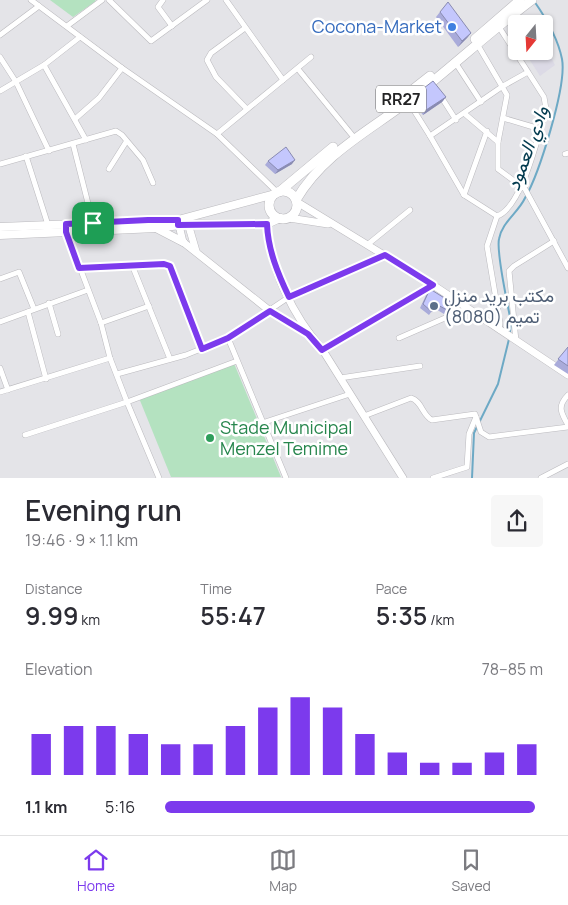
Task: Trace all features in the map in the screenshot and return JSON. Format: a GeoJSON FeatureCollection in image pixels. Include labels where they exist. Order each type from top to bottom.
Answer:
{"type":"FeatureCollection","features":[{"type":"Feature","properties":{"kind":"highway","name":"RR27"},"geometry":{"type":"LineString","coordinates":[[277,193],[317,159],[395,104],[519,2],[532,0]]}},
{"type":"Feature","properties":{"kind":"highway","name":"RR27"},"geometry":{"type":"LineString","coordinates":[[285,218],[296,212],[297,201],[313,175],[335,153],[408,102],[455,62],[473,40],[499,27],[519,2]]}},
{"type":"Feature","properties":{"kind":"highway"},"geometry":{"type":"LineString","coordinates":[[285,218],[273,214],[270,206],[277,193],[291,194],[297,201]]}},
{"type":"Feature","properties":{"kind":"main road","name":"RR27"},"geometry":{"type":"LineString","coordinates":[[187,221],[277,193]]}},
{"type":"Feature","properties":{"kind":"main road"},"geometry":{"type":"LineString","coordinates":[[297,201],[333,225],[433,285],[568,375]]}},
{"type":"Feature","properties":{"kind":"main road"},"geometry":{"type":"LineString","coordinates":[[285,218],[333,225]]}},
{"type":"Feature","properties":{"kind":"main road","name":"RR27"},"geometry":{"type":"LineString","coordinates":[[0,235],[66,228],[93,223],[187,221],[267,224],[285,218]]}},
{"type":"Feature","properties":{"kind":"main road"},"geometry":{"type":"LineString","coordinates":[[187,221],[196,251]]}},
{"type":"Feature","properties":{"kind":"main road"},"geometry":{"type":"LineString","coordinates":[[178,222],[184,242]]}},
{"type":"Feature","properties":{"kind":"main road","name":"RR27"},"geometry":{"type":"LineString","coordinates":[[0,227],[48,225],[66,228],[156,228],[178,222]]}},
{"type":"Feature","properties":{"kind":"main road"},"geometry":{"type":"LineString","coordinates":[[267,224],[274,258],[289,297],[308,334],[322,350],[403,478]]}},
{"type":"Feature","properties":{"kind":"main road"},"geometry":{"type":"LineString","coordinates":[[156,228],[184,242],[270,311],[308,334]]}},
{"type":"Feature","properties":{"kind":"street"},"geometry":{"type":"LineString","coordinates":[[31,0],[122,68],[217,134],[277,193]]}},
{"type":"Feature","properties":{"kind":"street"},"geometry":{"type":"LineString","coordinates":[[67,26],[100,0]]}},
{"type":"Feature","properties":{"kind":"street"},"geometry":{"type":"LineString","coordinates":[[109,0],[151,41],[207,0]]}},
{"type":"Feature","properties":{"kind":"street"},"geometry":{"type":"LineString","coordinates":[[163,0],[158,7],[172,26]]}},
{"type":"Feature","properties":{"kind":"street"},"geometry":{"type":"LineString","coordinates":[[226,0],[283,80]]}},
{"type":"Feature","properties":{"kind":"street"},"geometry":{"type":"LineString","coordinates":[[0,35],[39,6]]}},
{"type":"Feature","properties":{"kind":"street"},"geometry":{"type":"LineString","coordinates":[[499,27],[546,104],[523,187],[506,210],[497,216],[488,246],[500,323],[499,330]]}},
{"type":"Feature","properties":{"kind":"street"},"geometry":{"type":"LineString","coordinates":[[245,28],[211,53],[208,60],[216,77],[246,108]]}},
{"type":"Feature","properties":{"kind":"street"},"geometry":{"type":"LineString","coordinates":[[0,91],[44,65],[80,37]]}},
{"type":"Feature","properties":{"kind":"street"},"geometry":{"type":"LineString","coordinates":[[473,40],[503,86],[507,102],[498,142],[498,169],[523,187],[532,200],[568,268]]}},
{"type":"Feature","properties":{"kind":"street"},"geometry":{"type":"LineString","coordinates":[[0,57],[16,82],[48,150]]}},
{"type":"Feature","properties":{"kind":"street"},"geometry":{"type":"LineString","coordinates":[[217,134],[246,108],[265,97],[311,57]]}},
{"type":"Feature","properties":{"kind":"street"},"geometry":{"type":"LineString","coordinates":[[455,62],[481,102]]}},
{"type":"Feature","properties":{"kind":"street"},"geometry":{"type":"LineString","coordinates":[[44,65],[86,140]]}},
{"type":"Feature","properties":{"kind":"street"},"geometry":{"type":"LineString","coordinates":[[75,119],[99,98],[122,68]]}},
{"type":"Feature","properties":{"kind":"street"},"geometry":{"type":"LineString","coordinates":[[298,69],[352,135]]}},
{"type":"Feature","properties":{"kind":"street"},"geometry":{"type":"LineString","coordinates":[[430,136],[465,114],[503,86],[528,72]]}},
{"type":"Feature","properties":{"kind":"street"},"geometry":{"type":"LineString","coordinates":[[432,82],[456,120]]}},
{"type":"Feature","properties":{"kind":"street"},"geometry":{"type":"LineString","coordinates":[[408,102],[464,195],[497,216]]}},
{"type":"Feature","properties":{"kind":"street"},"geometry":{"type":"LineString","coordinates":[[465,114],[487,130],[498,142]]}},
{"type":"Feature","properties":{"kind":"street"},"geometry":{"type":"LineString","coordinates":[[503,118],[540,129]]}},
{"type":"Feature","properties":{"kind":"street"},"geometry":{"type":"LineString","coordinates":[[464,195],[487,130]]}},
{"type":"Feature","properties":{"kind":"street"},"geometry":{"type":"LineString","coordinates":[[0,164],[116,131],[122,135],[143,160],[154,183]]}},
{"type":"Feature","properties":{"kind":"street"},"geometry":{"type":"LineString","coordinates":[[109,169],[126,142]]}},
{"type":"Feature","properties":{"kind":"street"},"geometry":{"type":"LineString","coordinates":[[73,144],[93,223]]}},
{"type":"Feature","properties":{"kind":"street"},"geometry":{"type":"LineString","coordinates":[[26,156],[48,225]]}},
{"type":"Feature","properties":{"kind":"street"},"geometry":{"type":"LineString","coordinates":[[367,245],[410,210]]}},
{"type":"Feature","properties":{"kind":"street"},"geometry":{"type":"LineString","coordinates":[[66,228],[79,268],[101,323],[110,358],[160,478]]}},
{"type":"Feature","properties":{"kind":"street"},"geometry":{"type":"LineString","coordinates":[[514,340],[509,271],[554,241]]}},
{"type":"Feature","properties":{"kind":"street"},"geometry":{"type":"LineString","coordinates":[[117,374],[202,349],[228,338],[289,297],[385,255]]}},
{"type":"Feature","properties":{"kind":"street"},"geometry":{"type":"LineString","coordinates":[[79,268],[132,265],[170,266],[202,349]]}},
{"type":"Feature","properties":{"kind":"street"},"geometry":{"type":"LineString","coordinates":[[132,265],[170,359]]}},
{"type":"Feature","properties":{"kind":"street"},"geometry":{"type":"LineString","coordinates":[[0,279],[19,272],[34,309]]}},
{"type":"Feature","properties":{"kind":"street"},"geometry":{"type":"LineString","coordinates":[[322,350],[433,285]]}},
{"type":"Feature","properties":{"kind":"street"},"geometry":{"type":"LineString","coordinates":[[0,322],[88,290]]}},
{"type":"Feature","properties":{"kind":"street"},"geometry":{"type":"LineString","coordinates":[[49,303],[58,334]]}},
{"type":"Feature","properties":{"kind":"street"},"geometry":{"type":"LineString","coordinates":[[101,323],[149,306]]}},
{"type":"Feature","properties":{"kind":"street"},"geometry":{"type":"LineString","coordinates":[[399,338],[468,308]]}},
{"type":"Feature","properties":{"kind":"street"},"geometry":{"type":"LineString","coordinates":[[28,312],[46,379]]}},
{"type":"Feature","properties":{"kind":"street"},"geometry":{"type":"LineString","coordinates":[[228,338],[286,478]]}},
{"type":"Feature","properties":{"kind":"street"},"geometry":{"type":"LineString","coordinates":[[0,392],[110,358]]}},
{"type":"Feature","properties":{"kind":"street"},"geometry":{"type":"LineString","coordinates":[[25,435],[127,402],[237,361]]}},
{"type":"Feature","properties":{"kind":"street"},"geometry":{"type":"LineString","coordinates":[[340,378],[420,366]]}},
{"type":"Feature","properties":{"kind":"street"},"geometry":{"type":"LineString","coordinates":[[0,368],[8,390]]}},
{"type":"Feature","properties":{"kind":"street"},"geometry":{"type":"LineString","coordinates":[[262,423],[350,394]]}},
{"type":"Feature","properties":{"kind":"street"},"geometry":{"type":"LineString","coordinates":[[364,416],[412,398],[417,400],[428,418],[432,420],[472,413],[477,417],[482,432],[489,437],[568,426],[560,407],[561,402],[568,395]]}},
{"type":"Feature","properties":{"kind":"street"},"geometry":{"type":"LineString","coordinates":[[433,478],[467,466],[469,434],[477,417]]}},
{"type":"Feature","properties":{"kind":"street"},"geometry":{"type":"LineString","coordinates":[[541,478],[568,464]]}},
{"type":"Feature","properties":{"kind":"shaded area"},"geometry":{"type":"Polygon","coordinates":[[[530,60],[552,60],[555,65],[540,76],[530,60]]]}},
{"type":"Feature","properties":{"kind":"green space"},"geometry":{"type":"Polygon","coordinates":[[[50,0],[95,0],[96,1],[73,17],[50,0]]]}},
{"type":"Feature","properties":{"kind":"green space","name":"Stade Municipal Menzel Temime"},"geometry":{"type":"Polygon","coordinates":[[[233,361],[281,477],[171,477],[139,398],[233,361]]]}},
{"type":"Feature","properties":{"kind":"building"},"geometry":{"type":"Polygon","coordinates":[[[448,2],[471,33],[462,41],[440,12],[448,2]]]}},
{"type":"Feature","properties":{"kind":"building"},"geometry":{"type":"Polygon","coordinates":[[[433,81],[446,97],[426,110],[415,95],[433,81]]]}},
{"type":"Feature","properties":{"kind":"building"},"geometry":{"type":"Polygon","coordinates":[[[286,147],[295,160],[278,170],[268,161],[286,147]]]}},
{"type":"Feature","properties":{"kind":"building"},"geometry":{"type":"Polygon","coordinates":[[[430,289],[454,304],[447,310],[436,304],[432,312],[423,304],[430,289]]]}},
{"type":"Feature","properties":{"kind":"building"},"geometry":{"type":"Polygon","coordinates":[[[568,347],[568,366],[558,359],[568,347]]]}},
{"type":"Feature","properties":{"kind":"waterway","name":"وادي العمود"},"geometry":{"type":"LineString","coordinates":[[510,332],[511,322],[501,267],[499,239],[503,228],[525,198],[531,186],[551,130],[562,72],[562,59],[555,36],[534,1]]}},
{"type":"Feature","properties":{"kind":"waterway","name":"وادي العمود"},"geometry":{"type":"LineString","coordinates":[[472,478],[474,433],[498,384],[509,339]]}},
{"type":"Feature","properties":{"kind":"place","name":"Cocona-Market"},"geometry":{"type":"Point","coordinates":[452,27]}},
{"type":"Feature","properties":{"kind":"place","name":"مكتب بريد منزل تميم (8080)"},"geometry":{"type":"Point","coordinates":[434,306]}},
{"type":"Feature","properties":{"kind":"place","name":"Stade Municipal Menzel Temime"},"geometry":{"type":"Point","coordinates":[210,438]}},
{"type":"Feature","properties":{"kind":"route"},"geometry":{"type":"LineString","coordinates":[[178,220],[178,225],[236,222],[267,224],[268,236],[279,276],[289,297],[385,255],[433,285],[322,350],[308,334],[270,311],[228,338],[202,349],[173,270],[168,264],[79,268],[66,232],[66,224],[93,223],[178,220]]}}]}
